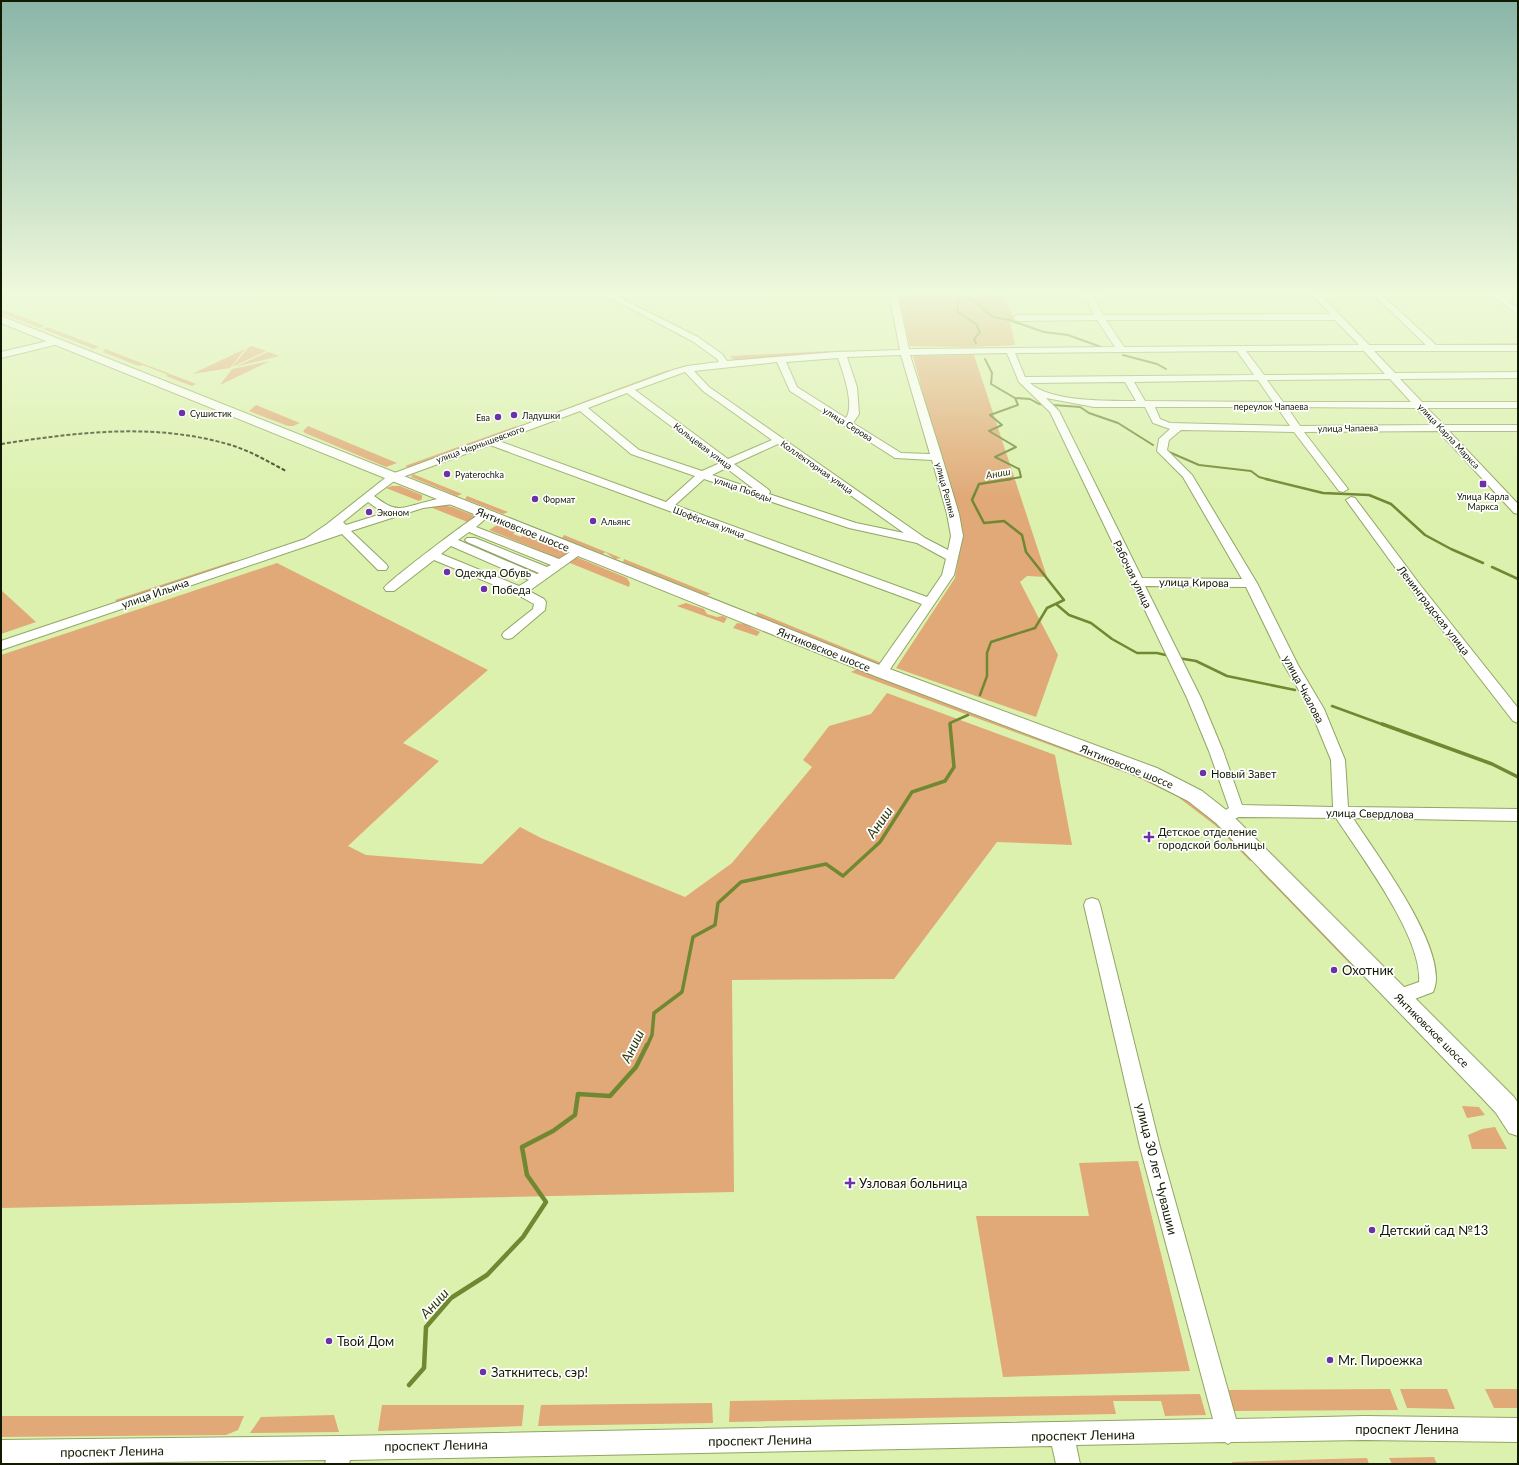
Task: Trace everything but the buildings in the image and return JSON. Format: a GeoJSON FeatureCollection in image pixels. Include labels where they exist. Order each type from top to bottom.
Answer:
{"type":"FeatureCollection","features":[{"type":"Feature","properties":{"kind":"main road","name":"Янтиковское шоссе"},"geometry":{"type":"LineString","coordinates":[[103,360],[881,672],[1150,773],[1230,814],[1399,997],[1505,1105],[1518,1124]]}},
{"type":"Feature","properties":{"kind":"street"},"geometry":{"type":"LineString","coordinates":[[722,360],[725,364]]}},
{"type":"Feature","properties":{"kind":"street","name":"улица Чернышевского"},"geometry":{"type":"LineString","coordinates":[[393,477],[687,369],[765,360]]}},
{"type":"Feature","properties":{"kind":"street","name":"улица Серова"},"geometry":{"type":"LineString","coordinates":[[781,360],[794,389],[899,456],[937,457]]}},
{"type":"Feature","properties":{"kind":"street"},"geometry":{"type":"LineString","coordinates":[[844,360],[852,387],[854,414],[848,424]]}},
{"type":"Feature","properties":{"kind":"street","name":"улица Репина"},"geometry":{"type":"LineString","coordinates":[[881,672],[948,575],[957,536],[953,514],[908,360]]}},
{"type":"Feature","properties":{"kind":"street","name":"Рабочая улица"},"geometry":{"type":"LineString","coordinates":[[1015,360],[1025,383],[1054,411],[1194,698],[1216,751],[1230,814]]}},
{"type":"Feature","properties":{"kind":"street"},"geometry":{"type":"LineString","coordinates":[[1249,360],[1297,429],[1343,489]]}},
{"type":"Feature","properties":{"kind":"street","name":"улица Карла Маркса"},"geometry":{"type":"LineString","coordinates":[[1379,360],[1518,511]]}},
{"type":"Feature","properties":{"kind":"street","name":"Коллекторная улица"},"geometry":{"type":"LineString","coordinates":[[687,369],[706,388],[779,440],[921,540],[951,557]]}},
{"type":"Feature","properties":{"kind":"street"},"geometry":{"type":"LineString","coordinates":[[1025,383],[1128,379],[1518,375]]}},
{"type":"Feature","properties":{"kind":"street"},"geometry":{"type":"LineString","coordinates":[[1128,379],[1145,404]]}},
{"type":"Feature","properties":{"kind":"street","name":"переулок Чапаева"},"geometry":{"type":"LineString","coordinates":[[1025,383],[1045,395],[1094,404],[1518,406]]}},
{"type":"Feature","properties":{"kind":"street","name":"Кольцевая улица"},"geometry":{"type":"LineString","coordinates":[[629,390],[776,501]]}},
{"type":"Feature","properties":{"kind":"street","name":"улица Чапаева"},"geometry":{"type":"LineString","coordinates":[[1145,404],[1156,421],[1168,426],[1179,427],[1297,429],[1441,427],[1518,428]]}},
{"type":"Feature","properties":{"kind":"street","name":"улица Победы"},"geometry":{"type":"LineString","coordinates":[[581,407],[635,452],[853,526],[921,540]]}},
{"type":"Feature","properties":{"kind":"street","name":"улица Чкалова"},"geometry":{"type":"LineString","coordinates":[[1179,427],[1164,439],[1162,451],[1187,475],[1251,583],[1291,665],[1317,709],[1338,760],[1342,813],[1401,905],[1425,958],[1428,975],[1427,987],[1399,997]]}},
{"type":"Feature","properties":{"kind":"street"},"geometry":{"type":"LineString","coordinates":[[668,506],[702,476],[779,440]]}},
{"type":"Feature","properties":{"kind":"street","name":"Шофёрская улица"},"geometry":{"type":"LineString","coordinates":[[489,441],[929,602]]}},
{"type":"Feature","properties":{"kind":"street","name":"улица Ильича"},"geometry":{"type":"LineString","coordinates":[[341,526],[368,496],[393,477]]}},
{"type":"Feature","properties":{"kind":"street"},"geometry":{"type":"LineString","coordinates":[[422,505],[430,498],[432,493]]}},
{"type":"Feature","properties":{"kind":"street"},"geometry":{"type":"LineString","coordinates":[[368,496],[382,507],[399,512]]}},
{"type":"Feature","properties":{"kind":"street","name":"Ленинградская улица"},"geometry":{"type":"LineString","coordinates":[[1351,500],[1417,589],[1518,718]]}},
{"type":"Feature","properties":{"kind":"street","name":"улица Ильича"},"geometry":{"type":"LineString","coordinates":[[1,646],[309,541],[341,526],[422,505],[454,501]]}},
{"type":"Feature","properties":{"kind":"street"},"geometry":{"type":"LineString","coordinates":[[485,514],[496,557],[540,602],[539,610],[508,635]]}},
{"type":"Feature","properties":{"kind":"street"},"geometry":{"type":"LineString","coordinates":[[341,526],[349,536],[382,567]]}},
{"type":"Feature","properties":{"kind":"street"},"geometry":{"type":"LineString","coordinates":[[390,588],[496,557],[578,551]]}},
{"type":"Feature","properties":{"kind":"street","name":"улица Кирова"},"geometry":{"type":"LineString","coordinates":[[1137,582],[1251,583]]}},
{"type":"Feature","properties":{"kind":"street","name":"улица Свердлова"},"geometry":{"type":"LineString","coordinates":[[1230,814],[1342,813],[1518,815]]}},
{"type":"Feature","properties":{"kind":"street","name":"улица 30 лет Чувашии"},"geometry":{"type":"LineString","coordinates":[[1092,905],[1150,1147],[1228,1432]]}},
{"type":"Feature","properties":{"kind":"street","name":"проспект Ленина"},"geometry":{"type":"LineString","coordinates":[[1,1452],[339,1456],[1062,1435],[1364,1428],[1518,1430]]}},
{"type":"Feature","properties":{"kind":"street"},"geometry":{"type":"LineString","coordinates":[[1062,1435],[1068,1464]]}},
{"type":"Feature","properties":{"kind":"shaded area"},"geometry":{"type":"Polygon","coordinates":[[[125,360],[135,360],[196,384],[192,386],[143,365],[139,366],[125,360]]]}},
{"type":"Feature","properties":{"kind":"shaded area"},"geometry":{"type":"Polygon","coordinates":[[[221,360],[236,360],[230,368],[192,374],[221,360]]]}},
{"type":"Feature","properties":{"kind":"shaded area"},"geometry":{"type":"Polygon","coordinates":[[[238,360],[246,360],[232,367],[238,360]]]}},
{"type":"Feature","properties":{"kind":"shaded area"},"geometry":{"type":"Polygon","coordinates":[[[250,360],[262,360],[235,367],[250,360]]]}},
{"type":"Feature","properties":{"kind":"shaded area"},"geometry":{"type":"Polygon","coordinates":[[[914,360],[976,360],[1047,577],[1027,576],[1020,582],[1058,655],[1036,717],[896,668],[955,578],[962,539],[914,360]]]}},
{"type":"Feature","properties":{"kind":"shaded area"},"geometry":{"type":"Polygon","coordinates":[[[270,361],[220,385],[232,369],[270,361]]]}},
{"type":"Feature","properties":{"kind":"shaded area"},"geometry":{"type":"Polygon","coordinates":[[[668,370],[672,372],[534,423],[532,421],[668,370]]]}},
{"type":"Feature","properties":{"kind":"shaded area"},"geometry":{"type":"Polygon","coordinates":[[[256,405],[300,423],[293,426],[288,426],[249,411],[256,405]]]}},
{"type":"Feature","properties":{"kind":"shaded area"},"geometry":{"type":"Polygon","coordinates":[[[308,426],[397,463],[386,467],[305,433],[303,431],[308,426]]]}},
{"type":"Feature","properties":{"kind":"shaded area"},"geometry":{"type":"Polygon","coordinates":[[[516,426],[519,428],[410,468],[405,466],[516,426]]]}},
{"type":"Feature","properties":{"kind":"shaded area"},"geometry":{"type":"Polygon","coordinates":[[[413,474],[462,494],[457,496],[411,477],[413,474]]]}},
{"type":"Feature","properties":{"kind":"shaded area"},"geometry":{"type":"Polygon","coordinates":[[[400,486],[422,495],[422,499],[419,501],[386,488],[400,486]]]}},
{"type":"Feature","properties":{"kind":"shaded area"},"geometry":{"type":"Polygon","coordinates":[[[467,496],[508,512],[503,514],[465,499],[467,496]]]}},
{"type":"Feature","properties":{"kind":"shaded area"},"geometry":{"type":"Polygon","coordinates":[[[439,504],[452,507],[478,517],[470,523],[430,507],[439,504]]]}},
{"type":"Feature","properties":{"kind":"shaded area"},"geometry":{"type":"Polygon","coordinates":[[[497,525],[515,532],[513,534],[521,537],[523,535],[627,578],[630,583],[629,587],[489,530],[497,525]]]}},
{"type":"Feature","properties":{"kind":"shaded area"},"geometry":{"type":"Polygon","coordinates":[[[564,535],[621,558],[615,559],[605,552],[603,554],[562,538],[564,535]]]}},
{"type":"Feature","properties":{"kind":"shaded area"},"geometry":{"type":"Polygon","coordinates":[[[624,559],[711,594],[706,595],[623,562],[624,559]]]}},
{"type":"Feature","properties":{"kind":"shaded area"},"geometry":{"type":"Polygon","coordinates":[[[234,561],[236,563],[117,602],[115,600],[234,561]]]}},
{"type":"Feature","properties":{"kind":"shaded area"},"geometry":{"type":"Polygon","coordinates":[[[277,563],[488,670],[403,743],[439,761],[348,846],[366,855],[482,864],[520,827],[541,838],[685,897],[732,863],[812,767],[803,760],[829,726],[871,714],[887,693],[1055,755],[1072,845],[997,842],[894,979],[732,980],[734,1192],[1,1208],[1,655],[277,563]]]}},
{"type":"Feature","properties":{"kind":"shaded area"},"geometry":{"type":"Polygon","coordinates":[[[1,590],[36,622],[1,634],[1,590]]]}},
{"type":"Feature","properties":{"kind":"shaded area"},"geometry":{"type":"Polygon","coordinates":[[[686,603],[704,609],[707,614],[727,618],[724,623],[677,606],[686,603]]]}},
{"type":"Feature","properties":{"kind":"shaded area"},"geometry":{"type":"Polygon","coordinates":[[[757,612],[884,664],[881,666],[757,616],[757,612]]]}},
{"type":"Feature","properties":{"kind":"shaded area"},"geometry":{"type":"Polygon","coordinates":[[[737,623],[745,624],[760,632],[757,636],[733,628],[737,623]]]}},
{"type":"Feature","properties":{"kind":"shaded area"},"geometry":{"type":"Polygon","coordinates":[[[860,670],[1142,775],[1181,795],[1220,826],[1253,860],[1250,861],[1216,826],[1178,797],[1135,776],[851,672],[860,670]]]}},
{"type":"Feature","properties":{"kind":"shaded area"},"geometry":{"type":"Polygon","coordinates":[[[1263,868],[1356,965],[1352,966],[1259,870],[1263,868]]]}},
{"type":"Feature","properties":{"kind":"shaded area"},"geometry":{"type":"Polygon","coordinates":[[[1462,1106],[1479,1107],[1485,1115],[1467,1118],[1462,1106]]]}},
{"type":"Feature","properties":{"kind":"shaded area"},"geometry":{"type":"Polygon","coordinates":[[[1495,1127],[1507,1149],[1472,1149],[1468,1135],[1482,1129],[1495,1127]]]}},
{"type":"Feature","properties":{"kind":"shaded area"},"geometry":{"type":"Polygon","coordinates":[[[1138,1161],[1190,1371],[1003,1377],[976,1216],[1089,1216],[1079,1163],[1138,1161]]]}},
{"type":"Feature","properties":{"kind":"shaded area"},"geometry":{"type":"Polygon","coordinates":[[[1390,1389],[1398,1410],[1233,1411],[1227,1390],[1390,1389]]]}},
{"type":"Feature","properties":{"kind":"shaded area"},"geometry":{"type":"Polygon","coordinates":[[[1400,1389],[1447,1389],[1455,1409],[1407,1408],[1400,1389]]]}},
{"type":"Feature","properties":{"kind":"shaded area"},"geometry":{"type":"Polygon","coordinates":[[[1485,1389],[1518,1389],[1518,1408],[1494,1408],[1485,1389]]]}},
{"type":"Feature","properties":{"kind":"shaded area"},"geometry":{"type":"Polygon","coordinates":[[[1200,1394],[1206,1415],[1165,1416],[1161,1401],[1113,1401],[1116,1414],[729,1422],[730,1401],[1200,1394]]]}},
{"type":"Feature","properties":{"kind":"shaded area"},"geometry":{"type":"Polygon","coordinates":[[[712,1403],[713,1423],[538,1426],[541,1405],[712,1403]]]}},
{"type":"Feature","properties":{"kind":"shaded area"},"geometry":{"type":"Polygon","coordinates":[[[382,1405],[524,1405],[522,1426],[378,1431],[382,1405]]]}},
{"type":"Feature","properties":{"kind":"shaded area"},"geometry":{"type":"Polygon","coordinates":[[[334,1415],[339,1432],[250,1433],[261,1417],[334,1415]]]}},
{"type":"Feature","properties":{"kind":"shaded area"},"geometry":{"type":"Polygon","coordinates":[[[1,1416],[244,1416],[238,1430],[226,1435],[1,1437],[1,1416]]]}},
{"type":"Feature","properties":{"kind":"shaded area"},"geometry":{"type":"Polygon","coordinates":[[[1434,1457],[1437,1464],[1392,1464],[1389,1458],[1434,1457]]]}},
{"type":"Feature","properties":{"kind":"shaded area"},"geometry":{"type":"Polygon","coordinates":[[[1367,1458],[1369,1464],[1233,1464],[1232,1462],[1367,1458]]]}},
{"type":"Feature","properties":{"kind":"waterway","name":"Аниш"},"geometry":{"type":"LineString","coordinates":[[986,360],[992,373],[991,384],[1015,398]]}},
{"type":"Feature","properties":{"kind":"waterway"},"geometry":{"type":"LineString","coordinates":[[1143,360],[1157,364],[1166,369]]}},
{"type":"Feature","properties":{"kind":"waterway","name":"Аниш"},"geometry":{"type":"LineString","coordinates":[[1007,480],[1021,477],[1019,469],[995,457],[1016,447],[989,431],[1002,425],[990,415],[1018,405],[1015,398]]}},
{"type":"Feature","properties":{"kind":"waterway"},"geometry":{"type":"LineString","coordinates":[[1015,398],[1030,399],[1039,404],[1080,407],[1089,413],[1118,423],[1153,445]]}},
{"type":"Feature","properties":{"kind":"waterway"},"geometry":{"type":"LineString","coordinates":[[1169,452],[1199,465],[1251,471],[1259,477],[1269,480]]}},
{"type":"Feature","properties":{"kind":"waterway","name":"Аниш"},"geometry":{"type":"LineString","coordinates":[[1007,480],[1011,479]]}},
{"type":"Feature","properties":{"kind":"waterway","name":"Аниш"},"geometry":{"type":"LineString","coordinates":[[980,695],[987,676],[987,653],[991,642],[1035,628],[1047,608],[1064,600],[1026,552],[1022,535],[1004,521],[984,523],[972,500],[979,484],[1007,480]]}},
{"type":"Feature","properties":{"kind":"waterway"},"geometry":{"type":"LineString","coordinates":[[1269,480],[1323,493],[1369,495],[1391,504],[1425,535],[1451,549],[1483,563]]}},
{"type":"Feature","properties":{"kind":"waterway"},"geometry":{"type":"LineString","coordinates":[[1492,567],[1518,579]]}},
{"type":"Feature","properties":{"kind":"waterway"},"geometry":{"type":"LineString","coordinates":[[1056,604],[1069,615],[1091,623],[1112,639],[1137,653],[1157,653],[1170,656]]}},
{"type":"Feature","properties":{"kind":"waterway"},"geometry":{"type":"LineString","coordinates":[[1178,658],[1196,661],[1227,676],[1295,690]]}},
{"type":"Feature","properties":{"kind":"waterway"},"geometry":{"type":"LineString","coordinates":[[1332,706],[1384,725]]}},
{"type":"Feature","properties":{"kind":"waterway","name":"Аниш"},"geometry":{"type":"LineString","coordinates":[[950,724],[968,715]]}},
{"type":"Feature","properties":{"kind":"waterway","name":"Аниш"},"geometry":{"type":"LineString","coordinates":[[647,1046],[652,1035],[654,1013],[682,992],[693,937],[715,925],[718,903],[741,882],[826,864],[843,876],[880,842],[912,792],[945,781],[954,767],[950,724]]}},
{"type":"Feature","properties":{"kind":"waterway"},"geometry":{"type":"LineString","coordinates":[[1382,724],[1492,764],[1518,777]]}},
{"type":"Feature","properties":{"kind":"waterway","name":"Аниш"},"geometry":{"type":"LineString","coordinates":[[409,1385],[424,1368],[426,1327],[451,1298],[487,1275],[523,1237],[546,1202],[527,1175],[522,1147],[553,1131],[575,1115],[578,1094],[610,1096],[636,1067],[647,1045]]}},
{"type":"Feature","properties":{"kind":"railway"},"geometry":{"type":"LineString","coordinates":[[1,444],[89,433],[147,432],[176,434],[205,439],[241,448],[286,471]]}},
{"type":"Feature","properties":{"kind":"place","name":"Сушистик"},"geometry":{"type":"Point","coordinates":[182,413]}},
{"type":"Feature","properties":{"kind":"place","name":"Ладушки"},"geometry":{"type":"Point","coordinates":[514,415]}},
{"type":"Feature","properties":{"kind":"place","name":"Ева"},"geometry":{"type":"Point","coordinates":[498,417]}},
{"type":"Feature","properties":{"kind":"place","name":"Pyaterochka"},"geometry":{"type":"Point","coordinates":[447,474]}},
{"type":"Feature","properties":{"kind":"place","name":"Улица Карла Маркса"},"geometry":{"type":"Point","coordinates":[1483,484]}},
{"type":"Feature","properties":{"kind":"place","name":"Формат"},"geometry":{"type":"Point","coordinates":[535,499]}},
{"type":"Feature","properties":{"kind":"place","name":"Эконом"},"geometry":{"type":"Point","coordinates":[369,512]}},
{"type":"Feature","properties":{"kind":"place","name":"Альянс"},"geometry":{"type":"Point","coordinates":[593,521]}},
{"type":"Feature","properties":{"kind":"place","name":"Одежда Обувь"},"geometry":{"type":"Point","coordinates":[447,572]}},
{"type":"Feature","properties":{"kind":"place","name":"Победа"},"geometry":{"type":"Point","coordinates":[484,589]}},
{"type":"Feature","properties":{"kind":"place","name":"Новый Завет"},"geometry":{"type":"Point","coordinates":[1203,773]}},
{"type":"Feature","properties":{"kind":"place","name":"Детское отделение городской больницы"},"geometry":{"type":"Point","coordinates":[1149,837]}},
{"type":"Feature","properties":{"kind":"place","name":"Охотник"},"geometry":{"type":"Point","coordinates":[1334,970]}},
{"type":"Feature","properties":{"kind":"place","name":"Узловая больница"},"geometry":{"type":"Point","coordinates":[850,1183]}},
{"type":"Feature","properties":{"kind":"place","name":"Детский сад №13"},"geometry":{"type":"Point","coordinates":[1372,1230]}},
{"type":"Feature","properties":{"kind":"place","name":"Твой Дом"},"geometry":{"type":"Point","coordinates":[329,1341]}},
{"type":"Feature","properties":{"kind":"place","name":"Mr. Пироежка"},"geometry":{"type":"Point","coordinates":[1330,1360]}},
{"type":"Feature","properties":{"kind":"place","name":"Заткнитесь, сэр!"},"geometry":{"type":"Point","coordinates":[483,1372]}}]}
